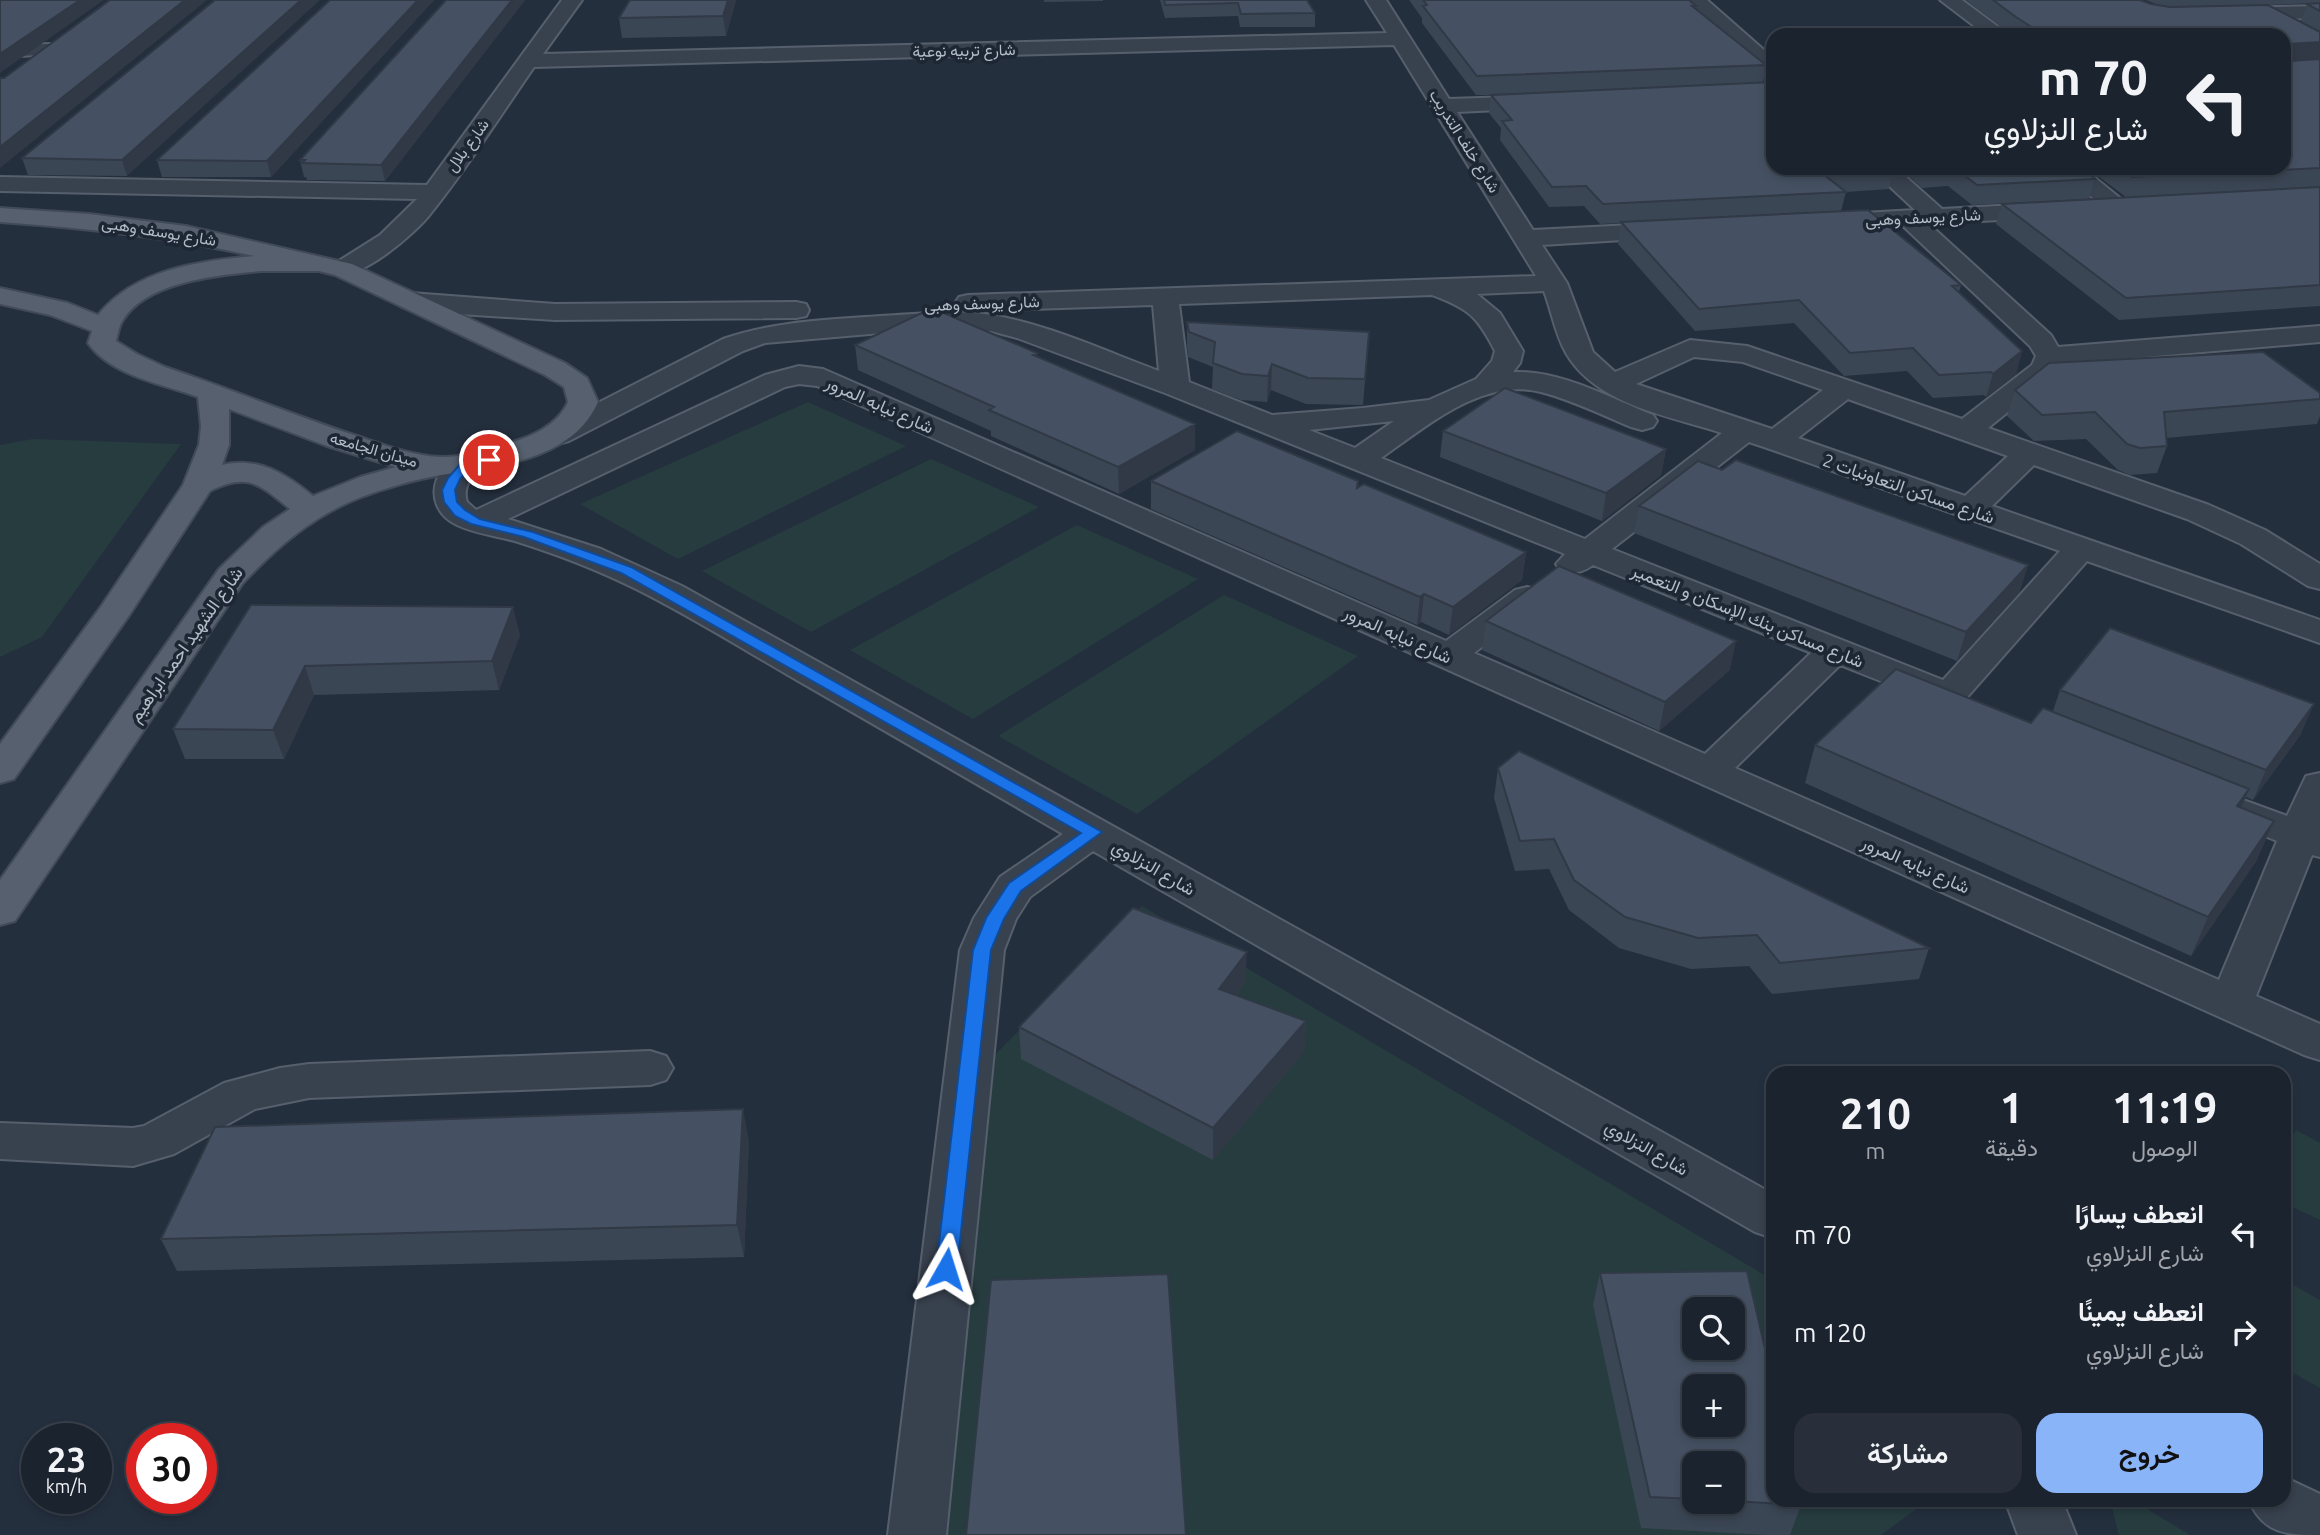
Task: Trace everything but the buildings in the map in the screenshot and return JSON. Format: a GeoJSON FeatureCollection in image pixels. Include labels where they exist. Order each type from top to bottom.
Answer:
{"type":"FeatureCollection","features":[{"type":"Feature","properties":{"kind":"main road","name":"شارع يوسف وهبى"},"geometry":{"type":"LineString","coordinates":[[0,215],[89,221],[186,233],[330,267]]}},
{"type":"Feature","properties":{"kind":"main road","name":"ميدان الجامعه"},"geometry":{"type":"LineString","coordinates":[[262,261],[330,267],[411,301],[555,369],[576,383],[582,396],[581,408],[570,424],[558,435],[511,453],[453,466],[357,446],[111,352],[102,343],[112,314],[125,301],[146,289],[191,273],[262,261]]}},
{"type":"Feature","properties":{"kind":"main road"},"geometry":{"type":"LineString","coordinates":[[0,296],[58,309],[106,327]]}},
{"type":"Feature","properties":{"kind":"main road"},"geometry":{"type":"LineString","coordinates":[[0,771],[113,614],[199,485],[214,445],[216,409],[212,392]]}},
{"type":"Feature","properties":{"kind":"main road","name":"شارع الشهيد احمد ابراهيم"},"geometry":{"type":"LineString","coordinates":[[0,911],[231,576],[270,537],[309,508],[372,482],[453,466]]}},
{"type":"Feature","properties":{"kind":"main road"},"geometry":{"type":"LineString","coordinates":[[199,485],[223,474],[251,471],[262,473],[309,508]]}},
{"type":"Feature","properties":{"kind":"street","name":"شارع بلال"},"geometry":{"type":"LineString","coordinates":[[330,267],[367,256],[407,225],[572,0]]}},
{"type":"Feature","properties":{"kind":"street","name":"شارع خلف التدريب"},"geometry":{"type":"LineString","coordinates":[[1376,0],[1554,283]]}},
{"type":"Feature","properties":{"kind":"street"},"geometry":{"type":"LineString","coordinates":[[1696,0],[1766,63]]}},
{"type":"Feature","properties":{"kind":"street"},"geometry":{"type":"LineString","coordinates":[[1950,0],[1989,28]]}},
{"type":"Feature","properties":{"kind":"street"},"geometry":{"type":"LineString","coordinates":[[2242,0],[2299,31]]}},
{"type":"Feature","properties":{"kind":"street"},"geometry":{"type":"LineString","coordinates":[[2213,15],[2320,12]]}},
{"type":"Feature","properties":{"kind":"street","name":"شارع تربيه نوعية"},"geometry":{"type":"LineString","coordinates":[[532,56],[1397,34]]}},
{"type":"Feature","properties":{"kind":"street"},"geometry":{"type":"LineString","coordinates":[[20,72],[70,36]]}},
{"type":"Feature","properties":{"kind":"street"},"geometry":{"type":"LineString","coordinates":[[0,51],[50,50]]}},
{"type":"Feature","properties":{"kind":"street"},"geometry":{"type":"LineString","coordinates":[[1442,106],[1566,101]]}},
{"type":"Feature","properties":{"kind":"street"},"geometry":{"type":"LineString","coordinates":[[0,183],[21,165]]}},
{"type":"Feature","properties":{"kind":"street"},"geometry":{"type":"LineString","coordinates":[[135,186],[155,167]]}},
{"type":"Feature","properties":{"kind":"street"},"geometry":{"type":"LineString","coordinates":[[277,189],[295,169]]}},
{"type":"Feature","properties":{"kind":"street"},"geometry":{"type":"LineString","coordinates":[[1887,175],[1923,222],[2041,341],[2050,356]]}},
{"type":"Feature","properties":{"kind":"street"},"geometry":{"type":"LineString","coordinates":[[2074,175],[2110,215]]}},
{"type":"Feature","properties":{"kind":"street"},"geometry":{"type":"LineString","coordinates":[[0,183],[433,192]]}},
{"type":"Feature","properties":{"kind":"street","name":"شارع يوسف وهبى"},"geometry":{"type":"LineString","coordinates":[[1806,230],[1923,222],[2144,213]]}},
{"type":"Feature","properties":{"kind":"street","name":"شارع يوسف وهبى"},"geometry":{"type":"LineString","coordinates":[[1923,222],[2074,224]]}},
{"type":"Feature","properties":{"kind":"street"},"geometry":{"type":"LineString","coordinates":[[1530,245],[1689,236]]}},
{"type":"Feature","properties":{"kind":"street","name":"شارع يوسف وهبى"},"geometry":{"type":"LineString","coordinates":[[411,301],[566,314],[757,323],[1165,296],[1554,283]]}},
{"type":"Feature","properties":{"kind":"street","name":"شارع مساكن التعاونيات 2"},"geometry":{"type":"LineString","coordinates":[[1554,283],[1579,355],[1593,370],[1613,384],[1643,399],[1750,432],[2320,632]]}},
{"type":"Feature","properties":{"kind":"street"},"geometry":{"type":"LineString","coordinates":[[1432,287],[1462,297],[1490,315],[1509,352],[1506,363],[1488,383]]}},
{"type":"Feature","properties":{"kind":"street"},"geometry":{"type":"LineString","coordinates":[[1165,296],[1175,387]]}},
{"type":"Feature","properties":{"kind":"street","name":"شارع يوسف وهبى"},"geometry":{"type":"LineString","coordinates":[[757,323],[787,331],[928,321],[991,323],[1027,332],[1175,387]]}},
{"type":"Feature","properties":{"kind":"street","name":"شارع يوسف وهبى"},"geometry":{"type":"LineString","coordinates":[[558,435],[733,345],[757,323]]}},
{"type":"Feature","properties":{"kind":"street"},"geometry":{"type":"LineString","coordinates":[[2050,356],[2320,334]]}},
{"type":"Feature","properties":{"kind":"street"},"geometry":{"type":"LineString","coordinates":[[1613,384],[1690,348],[1747,355],[2228,525],[2320,579]]}},
{"type":"Feature","properties":{"kind":"street"},"geometry":{"type":"LineString","coordinates":[[1966,431],[2044,369],[2050,356]]}},
{"type":"Feature","properties":{"kind":"street","name":"شارع نيابه المرور"},"geometry":{"type":"LineString","coordinates":[[476,522],[775,381],[799,375],[823,378],[2320,1043]]}},
{"type":"Feature","properties":{"kind":"street"},"geometry":{"type":"LineString","coordinates":[[1358,460],[1442,404],[1488,383],[1518,380],[1540,382],[1672,430],[1750,432]]}},
{"type":"Feature","properties":{"kind":"street","name":"شارع مساكن بنك الإسكان و التعمير"},"geometry":{"type":"LineString","coordinates":[[1175,387],[1961,701],[2081,548]]}},
{"type":"Feature","properties":{"kind":"street"},"geometry":{"type":"LineString","coordinates":[[1448,656],[1750,432],[1845,388]]}},
{"type":"Feature","properties":{"kind":"street"},"geometry":{"type":"LineString","coordinates":[[1234,444],[1268,424],[1363,417],[1442,404]]}},
{"type":"Feature","properties":{"kind":"street"},"geometry":{"type":"LineString","coordinates":[[1970,509],[2029,453]]}},
{"type":"Feature","properties":{"kind":"street","name":"شارع النزلاوي"},"geometry":{"type":"LineString","coordinates":[[453,466],[454,478],[449,490],[451,502],[460,513],[476,522],[529,534],[626,570],[1766,1214]]}},
{"type":"Feature","properties":{"kind":"street"},"geometry":{"type":"LineString","coordinates":[[1120,510],[1154,490]]}},
{"type":"Feature","properties":{"kind":"street"},"geometry":{"type":"LineString","coordinates":[[1709,772],[1835,650]]}},
{"type":"Feature","properties":{"kind":"street"},"geometry":{"type":"LineString","coordinates":[[2231,1003],[2309,839],[2320,785]]}},
{"type":"Feature","properties":{"kind":"street"},"geometry":{"type":"LineString","coordinates":[[2195,794],[2309,839]]}},
{"type":"Feature","properties":{"kind":"street"},"geometry":{"type":"LineString","coordinates":[[917,1535],[982,950],[995,918],[1015,887],[1093,832]]}},
{"type":"Feature","properties":{"kind":"street"},"geometry":{"type":"LineString","coordinates":[[0,1141],[133,1147],[158,1141],[241,1095],[309,1081],[650,1068]]}},
{"type":"Feature","properties":{"kind":"street"},"geometry":{"type":"LineString","coordinates":[[2037,1507],[2047,1535]]}},
{"type":"Feature","properties":{"kind":"street"},"geometry":{"type":"LineString","coordinates":[[2290,1507],[2320,1524]]}},
{"type":"Feature","properties":{"kind":"green space"},"geometry":{"type":"Polygon","coordinates":[[[808,402],[906,446],[678,559],[580,504],[808,402]]]}},
{"type":"Feature","properties":{"kind":"green space"},"geometry":{"type":"Polygon","coordinates":[[[33,439],[181,444],[42,637],[0,657],[0,445],[33,439]]]}},
{"type":"Feature","properties":{"kind":"green space"},"geometry":{"type":"Polygon","coordinates":[[[931,459],[1039,507],[811,632],[702,571],[931,459]]]}},
{"type":"Feature","properties":{"kind":"green space"},"geometry":{"type":"Polygon","coordinates":[[[1077,525],[1198,579],[973,719],[850,650],[1077,525]]]}},
{"type":"Feature","properties":{"kind":"green space"},"geometry":{"type":"Polygon","coordinates":[[[1224,595],[1358,656],[1137,814],[998,736],[1224,595]]]}},
{"type":"Feature","properties":{"kind":"green space"},"geometry":{"type":"Polygon","coordinates":[[[1142,906],[1766,1276],[1766,1507],[1914,1507],[1915,1510],[1881,1535],[929,1535],[981,1069],[1142,906]]]}},
{"type":"Feature","properties":{"kind":"green space"},"geometry":{"type":"Polygon","coordinates":[[[2296,1130],[2320,1143],[2320,1220],[2291,1206],[2291,1138],[2296,1130]]]}},
{"type":"Feature","properties":{"kind":"green space"},"geometry":{"type":"Polygon","coordinates":[[[2291,1284],[2320,1300],[2320,1388],[2291,1372],[2291,1284]]]}},
{"type":"Feature","properties":{"kind":"green space"},"geometry":{"type":"Polygon","coordinates":[[[2112,1507],[2144,1507],[2190,1535],[2119,1535],[2112,1507]]]}},
{"type":"Feature","properties":{"kind":"route"},"geometry":{"type":"LineString","coordinates":[[489,460],[466,465],[454,478],[449,490],[451,502],[460,513],[476,522],[529,534],[626,570],[1093,832],[1015,887],[995,918],[982,950],[946,1269]]}}]}
